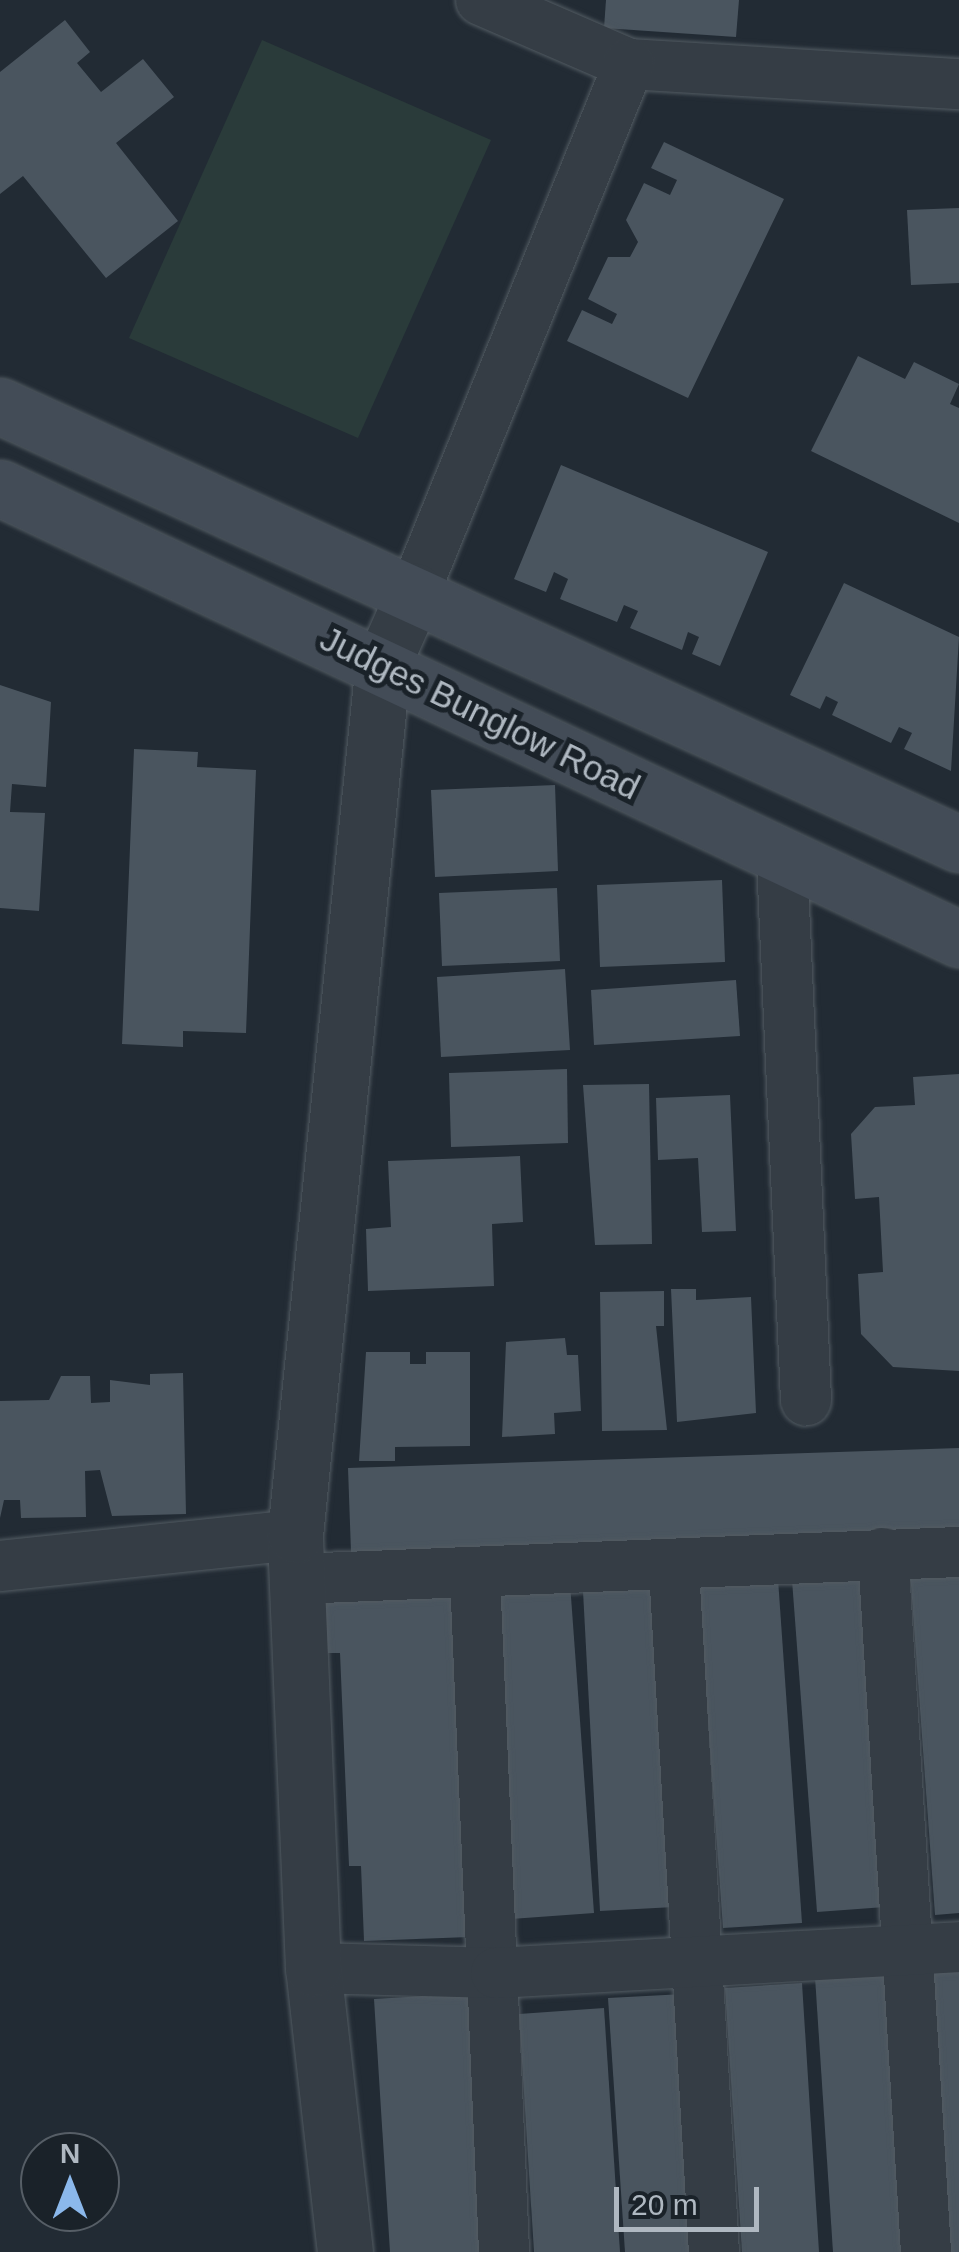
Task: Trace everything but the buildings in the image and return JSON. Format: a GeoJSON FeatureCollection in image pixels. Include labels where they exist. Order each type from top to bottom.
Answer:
{"type":"FeatureCollection","features":[{"type":"Feature","properties":{"kind":"main road"},"geometry":{"type":"LineString","coordinates":[[0,406],[415,591],[959,844]]}},
{"type":"Feature","properties":{"kind":"main road","name":"Judges Bunglow Road"},"geometry":{"type":"LineString","coordinates":[[0,488],[383,663],[782,861],[959,939]]}},
{"type":"Feature","properties":{"kind":"street"},"geometry":{"type":"LineString","coordinates":[[482,0],[629,64],[959,84]]}},
{"type":"Feature","properties":{"kind":"street"},"geometry":{"type":"LineString","coordinates":[[346,2252],[313,1968],[296,1557],[383,663],[629,64]]}},
{"type":"Feature","properties":{"kind":"street"},"geometry":{"type":"LineString","coordinates":[[782,861],[806,1400]]}},
{"type":"Feature","properties":{"kind":"street"},"geometry":{"type":"LineString","coordinates":[[0,1566],[296,1557],[475,1576],[959,1552]]}},
{"type":"Feature","properties":{"kind":"street"},"geometry":{"type":"LineString","coordinates":[[883,1553],[902,1948],[926,2252]]}},
{"type":"Feature","properties":{"kind":"street"},"geometry":{"type":"LineString","coordinates":[[674,1569],[690,1961],[714,2252]]}},
{"type":"Feature","properties":{"kind":"street"},"geometry":{"type":"LineString","coordinates":[[475,1576],[496,1972],[504,2252]]}},
{"type":"Feature","properties":{"kind":"street"},"geometry":{"type":"LineString","coordinates":[[313,1968],[496,1972],[959,1947]]}},
{"type":"Feature","properties":{"kind":"shaded area"},"geometry":{"type":"Polygon","coordinates":[[[262,40],[491,140],[358,438],[129,338],[262,40]]]}}]}
